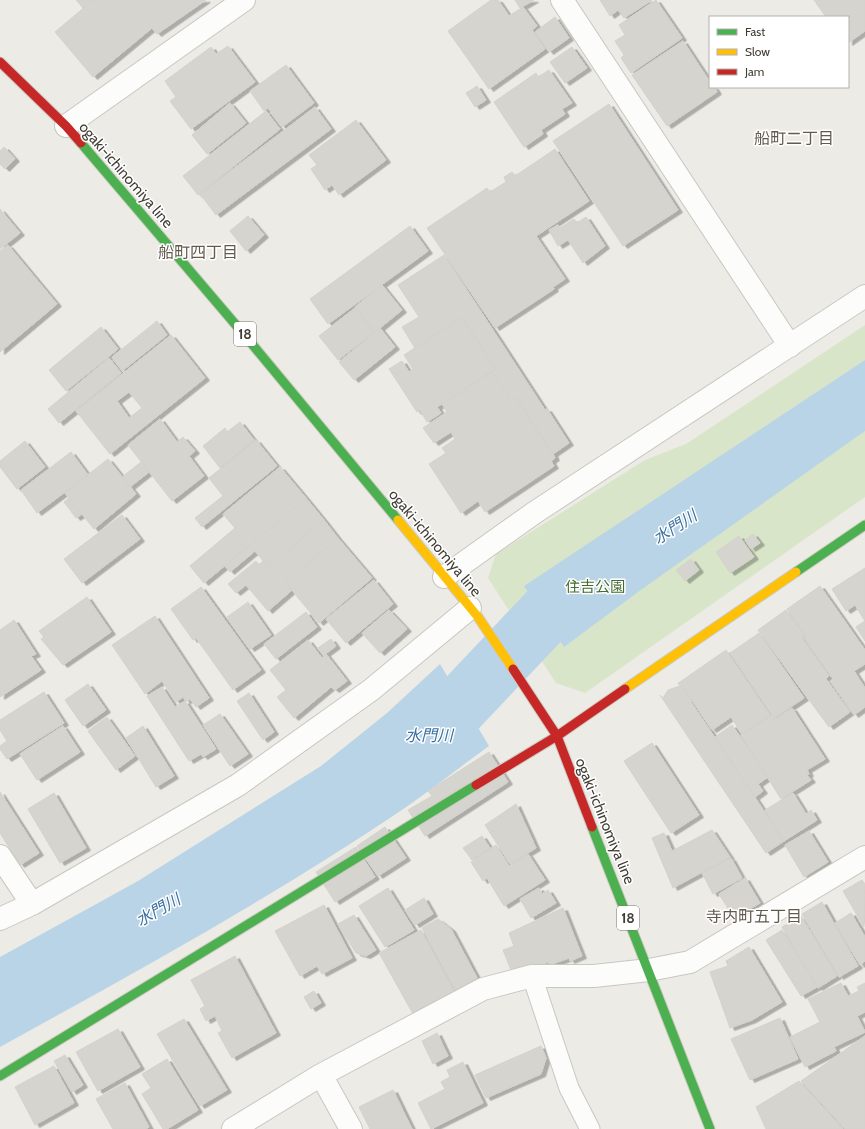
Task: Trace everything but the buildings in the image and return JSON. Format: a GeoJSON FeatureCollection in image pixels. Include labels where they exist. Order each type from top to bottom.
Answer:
{"type":"FeatureCollection","features":[{"type":"Feature","properties":{"kind":"main road","name":"ogaki-ichinomiya line"},"geometry":{"type":"LineString","coordinates":[[0,62],[66,126],[248,338],[474,612],[541,709],[557,736],[710,1129]]}},
{"type":"Feature","properties":{"kind":"main road"},"geometry":{"type":"LineString","coordinates":[[0,1076],[557,736],[865,525]]}},
{"type":"Feature","properties":{"kind":"street"},"geometry":{"type":"LineString","coordinates":[[66,126],[244,0]]}},
{"type":"Feature","properties":{"kind":"street"},"geometry":{"type":"LineString","coordinates":[[562,0],[790,346]]}},
{"type":"Feature","properties":{"kind":"street"},"geometry":{"type":"LineString","coordinates":[[444,577],[534,513],[865,296]]}},
{"type":"Feature","properties":{"kind":"street"},"geometry":{"type":"LineString","coordinates":[[0,919],[32,904],[238,785],[371,690],[474,612]]}},
{"type":"Feature","properties":{"kind":"street"},"geometry":{"type":"LineString","coordinates":[[0,856],[32,904]]}},
{"type":"Feature","properties":{"kind":"street"},"geometry":{"type":"LineString","coordinates":[[233,1129],[322,1075],[483,989],[532,976],[594,976],[649,970],[690,962],[865,857]]}},
{"type":"Feature","properties":{"kind":"street"},"geometry":{"type":"LineString","coordinates":[[322,1075],[351,1129]]}},
{"type":"Feature","properties":{"kind":"lane"},"geometry":{"type":"LineString","coordinates":[[532,976],[569,1088],[590,1129]]}},
{"type":"Feature","properties":{"kind":"green space","name":"住吉公園"},"geometry":{"type":"Polygon","coordinates":[[[865,325],[865,497],[585,693],[556,683],[488,578],[496,554],[645,460],[686,444],[865,325]]]}},
{"type":"Feature","properties":{"kind":"water","name":"水門川"},"geometry":{"type":"Polygon","coordinates":[[[865,360],[865,431],[638,592],[564,647],[524,586],[865,360]]]}},
{"type":"Feature","properties":{"kind":"water","name":"水門川"},"geometry":{"type":"Polygon","coordinates":[[[440,664],[489,746],[408,806],[299,876],[201,935],[0,1047],[0,957],[138,881],[321,766],[387,713],[440,664]]]}},
{"type":"Feature","properties":{"kind":"waterway","name":"水門川"},"geometry":{"type":"LineString","coordinates":[[402,757],[451,715],[553,607],[610,570]]}},
{"type":"Feature","properties":{"kind":"traffic: fast"},"geometry":{"type":"LineString","coordinates":[[81,143],[247,338],[398,520]]}},
{"type":"Feature","properties":{"kind":"traffic: fast"},"geometry":{"type":"LineString","coordinates":[[796,572],[865,525]]}},
{"type":"Feature","properties":{"kind":"traffic: fast"},"geometry":{"type":"LineString","coordinates":[[0,1076],[476,785]]}},
{"type":"Feature","properties":{"kind":"traffic: fast"},"geometry":{"type":"LineString","coordinates":[[592,827],[710,1129]]}},
{"type":"Feature","properties":{"kind":"traffic: slow"},"geometry":{"type":"LineString","coordinates":[[398,520],[478,617],[513,669]]}},
{"type":"Feature","properties":{"kind":"traffic: slow"},"geometry":{"type":"LineString","coordinates":[[625,689],[796,572]]}},
{"type":"Feature","properties":{"kind":"traffic: jam"},"geometry":{"type":"LineString","coordinates":[[0,62],[66,126],[81,143]]}},
{"type":"Feature","properties":{"kind":"traffic: jam"},"geometry":{"type":"LineString","coordinates":[[513,669],[557,736],[592,827]]}},
{"type":"Feature","properties":{"kind":"traffic: jam"},"geometry":{"type":"LineString","coordinates":[[476,785],[557,736],[625,689]]}},
{"type":"Feature","properties":{"kind":"district","name":"船町二丁目"},"geometry":{"type":"Point","coordinates":[794,138]}},
{"type":"Feature","properties":{"kind":"district","name":"船町四丁目"},"geometry":{"type":"Point","coordinates":[198,252]}},
{"type":"Feature","properties":{"kind":"district","name":"寺内町五丁目"},"geometry":{"type":"Point","coordinates":[754,916]}}]}
